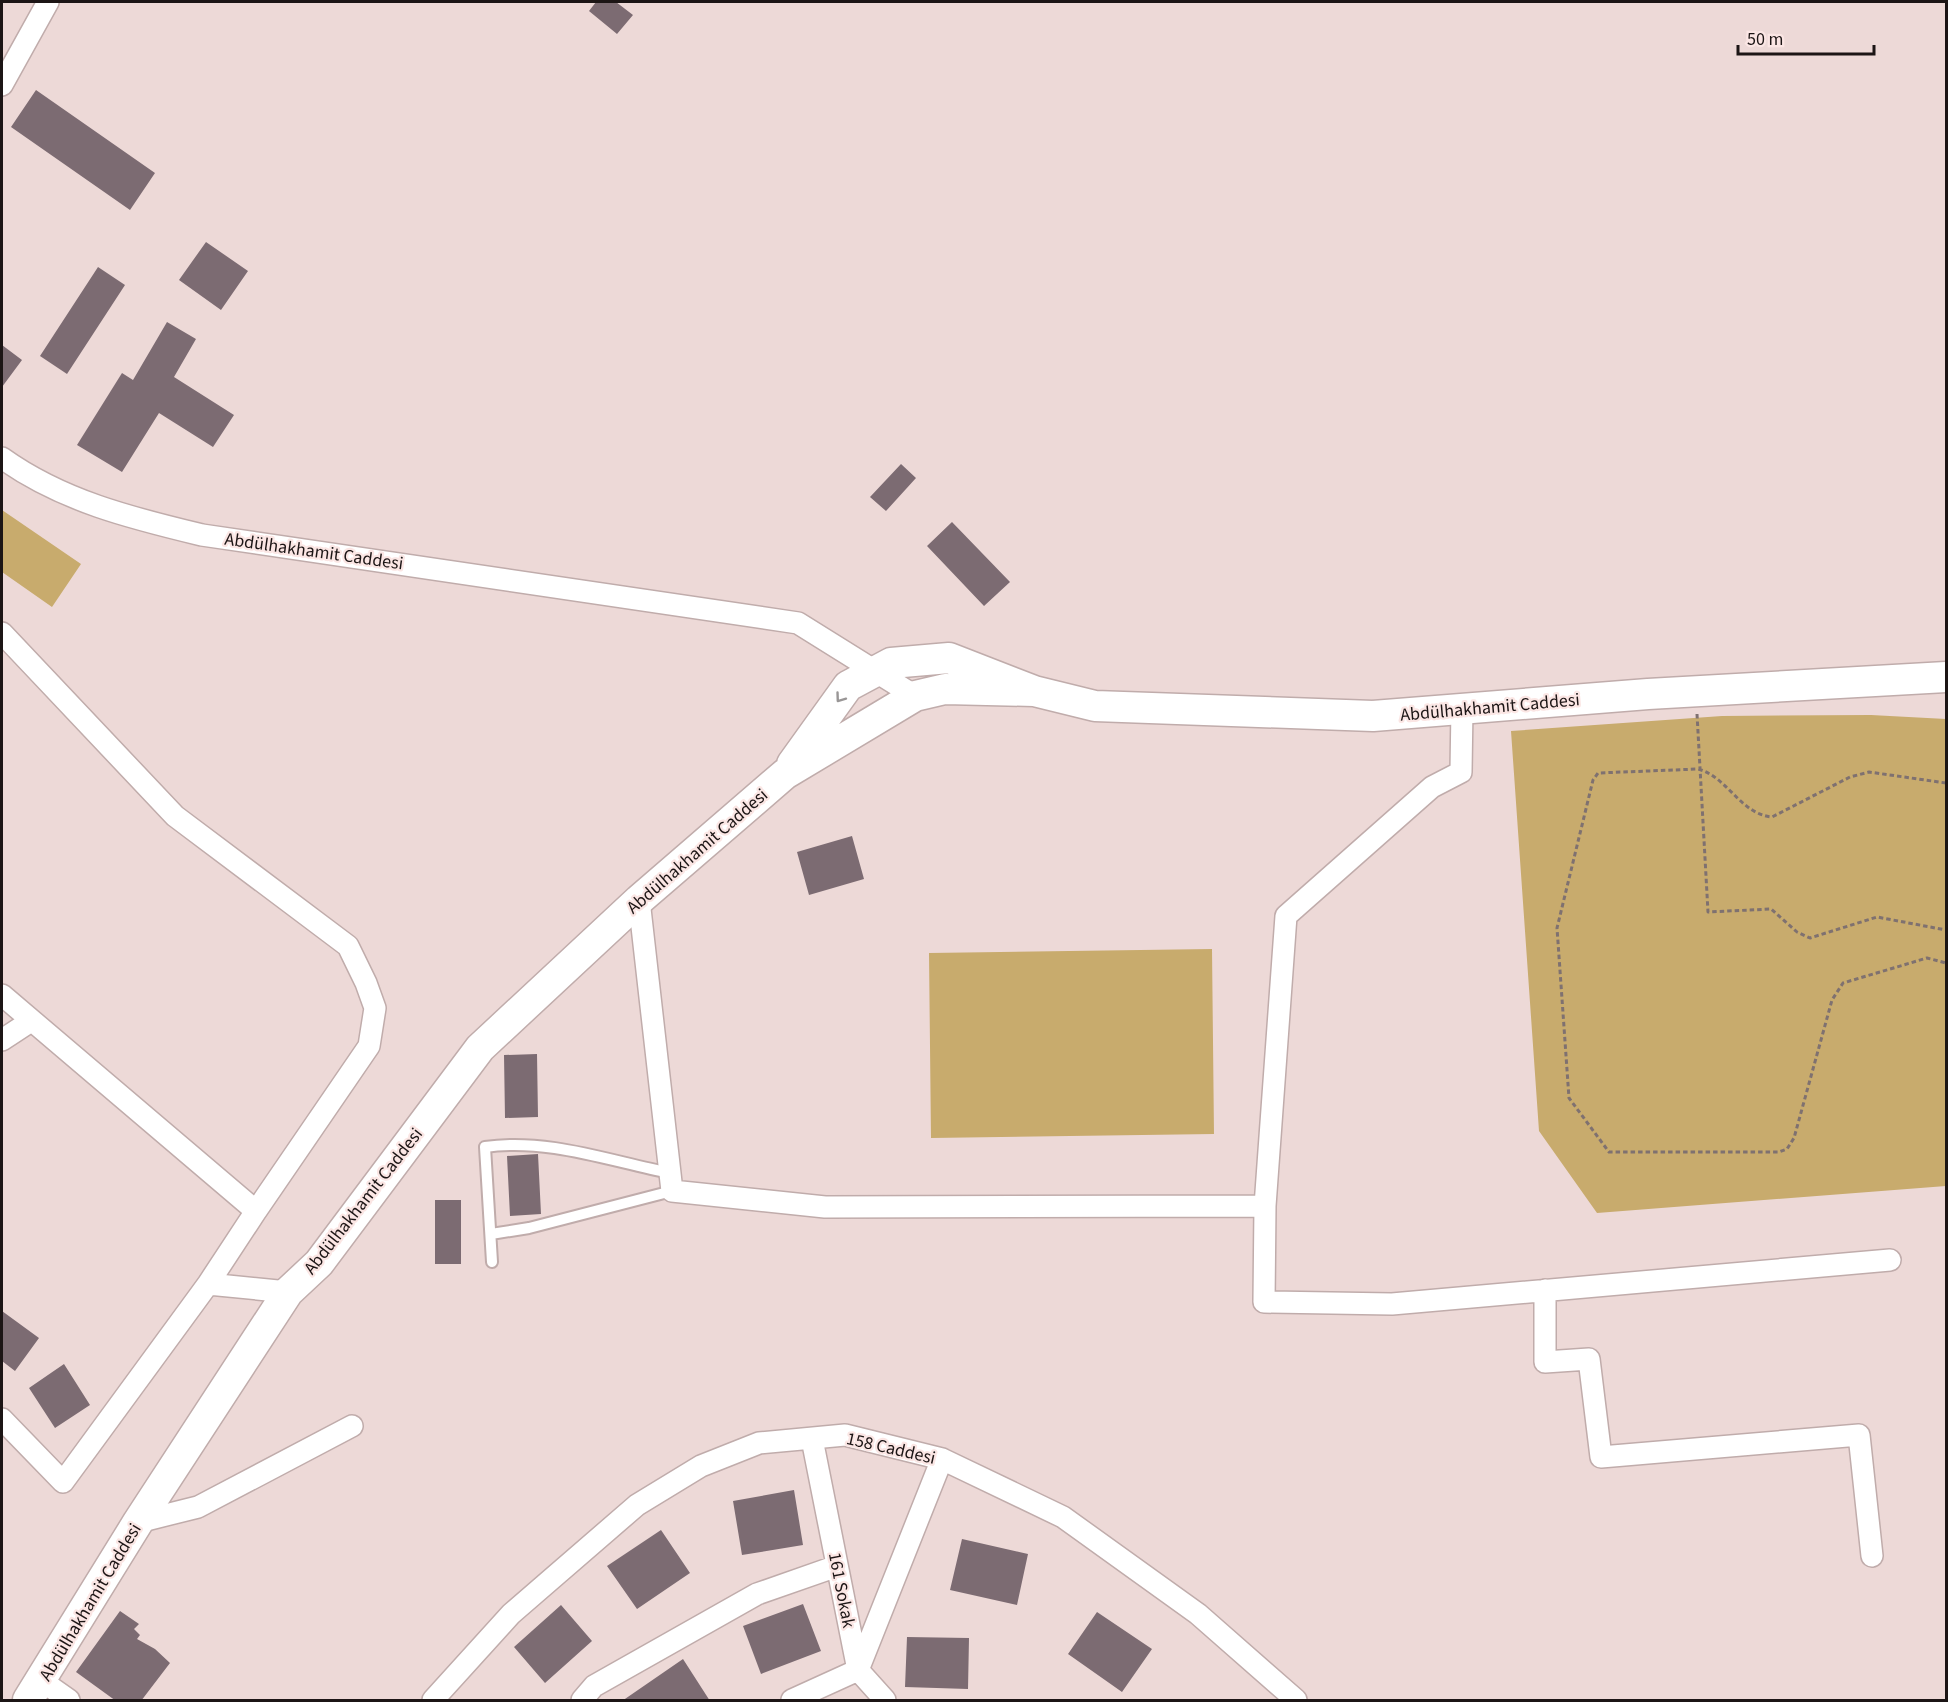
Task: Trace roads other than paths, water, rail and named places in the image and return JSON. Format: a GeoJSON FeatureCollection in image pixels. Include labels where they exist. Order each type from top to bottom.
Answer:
{"type":"FeatureCollection","features":[{"type":"Feature","properties":{"kind":"main road","name":"Abdülhakhamit Caddesi"},"geometry":{"type":"LineString","coordinates":[[785,774],[848,686],[891,663],[949,658],[1034,691],[1095,706],[1373,716],[1648,694],[1947,677]]}},
{"type":"Feature","properties":{"kind":"main road","name":"Abdülhakhamit Caddesi"},"geometry":{"type":"LineString","coordinates":[[35,1691],[138,1522],[288,1292],[319,1263],[480,1048],[639,900],[785,774],[915,696],[945,689],[1034,691]]}},
{"type":"Feature","properties":{"kind":"street"},"geometry":{"type":"LineString","coordinates":[[2,85],[48,2]]}},
{"type":"Feature","properties":{"kind":"street","name":"Abdülhakhamit Caddesi"},"geometry":{"type":"LineString","coordinates":[[2,458],[60,492],[115,514],[191,532],[798,622],[915,696]]}},
{"type":"Feature","properties":{"kind":"street"},"geometry":{"type":"LineString","coordinates":[[2,633],[176,816],[348,946],[375,1008],[369,1046],[208,1284],[63,1482],[2,1419]]}},
{"type":"Feature","properties":{"kind":"street"},"geometry":{"type":"LineString","coordinates":[[945,689],[949,658]]}},
{"type":"Feature","properties":{"kind":"street"},"geometry":{"type":"LineString","coordinates":[[1462,708],[1461,772],[1432,787],[1286,916],[1265,1206],[1264,1302],[1392,1304],[1890,1260]]}},
{"type":"Feature","properties":{"kind":"street"},"geometry":{"type":"LineString","coordinates":[[639,900],[671,1182],[825,1207],[1265,1206]]}},
{"type":"Feature","properties":{"kind":"street"},"geometry":{"type":"LineString","coordinates":[[2,995],[256,1211]]}},
{"type":"Feature","properties":{"kind":"street"},"geometry":{"type":"LineString","coordinates":[[2,1040],[31,1021]]}},
{"type":"Feature","properties":{"kind":"street"},"geometry":{"type":"LineString","coordinates":[[208,1284],[288,1292]]}},
{"type":"Feature","properties":{"kind":"street"},"geometry":{"type":"LineString","coordinates":[[1545,1290],[1545,1362],[1589,1359],[1601,1457],[1859,1435],[1872,1556]]}},
{"type":"Feature","properties":{"kind":"street"},"geometry":{"type":"LineString","coordinates":[[138,1522],[198,1507],[352,1426]]}},
{"type":"Feature","properties":{"kind":"street","name":"158 Caddesi"},"geometry":{"type":"LineString","coordinates":[[433,1701],[511,1614],[637,1505],[701,1466],[759,1443],[845,1435],[942,1459],[1064,1517],[1198,1614],[1296,1701]]}},
{"type":"Feature","properties":{"kind":"street","name":"161 Sokak"},"geometry":{"type":"LineString","coordinates":[[812,1439],[858,1670]]}},
{"type":"Feature","properties":{"kind":"street"},"geometry":{"type":"LineString","coordinates":[[792,1701],[858,1670],[942,1459]]}},
{"type":"Feature","properties":{"kind":"street"},"geometry":{"type":"LineString","coordinates":[[582,1701],[594,1686],[757,1593],[837,1566]]}},
{"type":"Feature","properties":{"kind":"street"},"geometry":{"type":"LineString","coordinates":[[858,1670],[885,1701]]}},
{"type":"Feature","properties":{"kind":"street"},"geometry":{"type":"LineString","coordinates":[[35,1691],[69,1701]]}},
{"type":"Feature","properties":{"kind":"lane"},"geometry":{"type":"LineString","coordinates":[[492,1262],[485,1147],[516,1144],[544,1146],[671,1182]]}},
{"type":"Feature","properties":{"kind":"lane"},"geometry":{"type":"LineString","coordinates":[[491,1233],[529,1228],[671,1182]]}}]}
